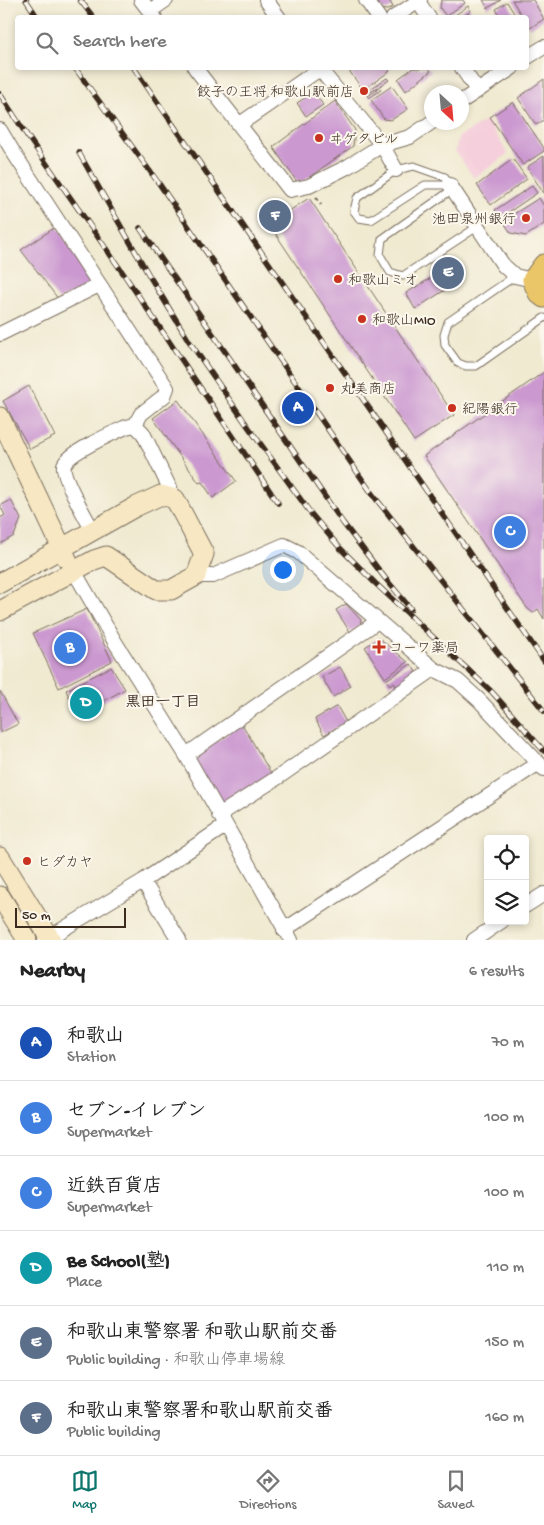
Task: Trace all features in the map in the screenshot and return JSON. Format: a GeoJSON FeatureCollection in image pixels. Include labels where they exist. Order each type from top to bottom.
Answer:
{"type":"FeatureCollection","features":[{"type":"Feature","properties":{"kind":"street"},"geometry":{"type":"LineString","coordinates":[[149,9],[166,0]]}},
{"type":"Feature","properties":{"kind":"street"},"geometry":{"type":"LineString","coordinates":[[266,0],[278,15]]}},
{"type":"Feature","properties":{"kind":"street"},"geometry":{"type":"LineString","coordinates":[[366,0],[377,15]]}},
{"type":"Feature","properties":{"kind":"street"},"geometry":{"type":"LineString","coordinates":[[397,15],[418,0],[427,15]]}},
{"type":"Feature","properties":{"kind":"street"},"geometry":{"type":"LineString","coordinates":[[529,56],[544,47]]}},
{"type":"Feature","properties":{"kind":"street"},"geometry":{"type":"LineString","coordinates":[[197,70],[290,190],[309,186],[382,145],[410,137],[424,127]]}},
{"type":"Feature","properties":{"kind":"street"},"geometry":{"type":"LineString","coordinates":[[240,124],[317,70]]}},
{"type":"Feature","properties":{"kind":"street"},"geometry":{"type":"LineString","coordinates":[[322,70],[382,145],[396,170]]}},
{"type":"Feature","properties":{"kind":"street"},"geometry":{"type":"LineString","coordinates":[[463,70],[477,90]]}},
{"type":"Feature","properties":{"kind":"street"},"geometry":{"type":"LineString","coordinates":[[469,96],[509,70]]}},
{"type":"Feature","properties":{"kind":"street"},"geometry":{"type":"LineString","coordinates":[[0,130],[166,388],[164,396],[141,414],[135,425],[126,427],[71,456],[64,465],[65,476],[93,531]]}},
{"type":"Feature","properties":{"kind":"street"},"geometry":{"type":"LineString","coordinates":[[451,187],[502,265],[534,280]]}},
{"type":"Feature","properties":{"kind":"street"},"geometry":{"type":"LineString","coordinates":[[0,334],[99,285]]}},
{"type":"Feature","properties":{"kind":"street"},"geometry":{"type":"LineString","coordinates":[[0,418],[61,549],[74,570],[115,642],[186,755],[287,935],[541,766],[479,700],[458,681],[434,669],[298,552],[284,545],[213,576],[196,576],[171,590],[156,590],[106,556],[74,570],[0,611]]}},
{"type":"Feature","properties":{"kind":"street"},"geometry":{"type":"LineString","coordinates":[[135,425],[143,433],[204,554],[196,576]]}},
{"type":"Feature","properties":{"kind":"street"},"geometry":{"type":"LineString","coordinates":[[0,582],[135,507],[161,495],[175,499]]}},
{"type":"Feature","properties":{"kind":"street"},"geometry":{"type":"LineString","coordinates":[[186,755],[378,620]]}},
{"type":"Feature","properties":{"kind":"street"},"geometry":{"type":"LineString","coordinates":[[0,857],[48,939],[143,880],[280,776],[434,669]]}},
{"type":"Feature","properties":{"kind":"street"},"geometry":{"type":"LineString","coordinates":[[143,880],[178,940]]}},
{"type":"Feature","properties":{"kind":"street"},"geometry":{"type":"LineString","coordinates":[[529,903],[544,894]]}},
{"type":"Feature","properties":{"kind":"street"},"geometry":{"type":"LineString","coordinates":[[0,896],[27,940]]}},
{"type":"Feature","properties":{"kind":"street"},"geometry":{"type":"LineString","coordinates":[[474,940],[496,925]]}},
{"type":"Feature","properties":{"kind":"lane"},"geometry":{"type":"LineString","coordinates":[[414,166],[445,177],[451,187],[425,185],[371,220],[359,218],[354,211],[357,198],[396,170],[414,166]]}},
{"type":"Feature","properties":{"kind":"lane"},"geometry":{"type":"LineString","coordinates":[[451,187],[382,239],[380,255],[390,272],[403,276],[477,227]]}},
{"type":"Feature","properties":{"kind":"lane"},"geometry":{"type":"LineString","coordinates":[[534,280],[448,322],[444,334],[446,345],[458,363],[466,366],[476,366],[544,318]]}},
{"type":"Feature","properties":{"kind":"shaded area"},"geometry":{"type":"Polygon","coordinates":[[[487,120],[508,154],[474,178],[455,151],[459,137],[487,120]]]}},
{"type":"Feature","properties":{"kind":"building"},"geometry":{"type":"Polygon","coordinates":[[[372,0],[389,0],[393,7],[387,10],[378,9],[372,0]]]}},
{"type":"Feature","properties":{"kind":"building"},"geometry":{"type":"Polygon","coordinates":[[[463,0],[465,3],[445,15],[440,8],[441,1],[463,0]]]}},
{"type":"Feature","properties":{"kind":"building"},"geometry":{"type":"Polygon","coordinates":[[[483,0],[501,0],[488,8],[483,0]]]}},
{"type":"Feature","properties":{"kind":"building"},"geometry":{"type":"Polygon","coordinates":[[[512,0],[533,0],[544,19],[530,28],[529,15],[521,15],[512,0]]]}},
{"type":"Feature","properties":{"kind":"building"},"geometry":{"type":"Polygon","coordinates":[[[507,2],[515,15],[499,15],[496,9],[507,2]]]}},
{"type":"Feature","properties":{"kind":"building"},"geometry":{"type":"Polygon","coordinates":[[[468,6],[471,11],[465,15],[455,15],[468,6]]]}},
{"type":"Feature","properties":{"kind":"building"},"geometry":{"type":"Polygon","coordinates":[[[348,70],[389,70],[390,71],[363,90],[348,70]]]}},
{"type":"Feature","properties":{"kind":"building"},"geometry":{"type":"Polygon","coordinates":[[[410,70],[431,71],[406,91],[398,79],[410,70]]]}},
{"type":"Feature","properties":{"kind":"building"},"geometry":{"type":"Polygon","coordinates":[[[387,78],[389,80],[366,95],[365,92],[387,78]]]}},
{"type":"Feature","properties":{"kind":"building"},"geometry":{"type":"Polygon","coordinates":[[[544,79],[544,120],[536,125],[518,98],[544,79]]]}},
{"type":"Feature","properties":{"kind":"building"},"geometry":{"type":"Polygon","coordinates":[[[392,86],[408,109],[391,120],[384,119],[371,100],[392,86]]]}},
{"type":"Feature","properties":{"kind":"building"},"geometry":{"type":"Polygon","coordinates":[[[380,88],[381,90],[369,98],[368,96],[380,88]]]}},
{"type":"Feature","properties":{"kind":"building"},"geometry":{"type":"Polygon","coordinates":[[[314,92],[323,105],[306,116],[297,103],[314,92]]]}},
{"type":"Feature","properties":{"kind":"building","name":"ヰゲタビル"},"geometry":{"type":"Polygon","coordinates":[[[335,101],[355,130],[353,146],[304,181],[297,182],[273,147],[335,101]]]}},
{"type":"Feature","properties":{"kind":"building"},"geometry":{"type":"Polygon","coordinates":[[[513,102],[544,148],[544,151],[523,165],[490,117],[513,102]]]}},
{"type":"Feature","properties":{"kind":"building"},"geometry":{"type":"Polygon","coordinates":[[[544,156],[544,194],[527,167],[544,156]]]}},
{"type":"Feature","properties":{"kind":"building"},"geometry":{"type":"Polygon","coordinates":[[[513,159],[527,179],[491,205],[477,185],[513,159]]]}},
{"type":"Feature","properties":{"kind":"building"},"geometry":{"type":"Polygon","coordinates":[[[532,186],[537,193],[500,218],[495,210],[532,186]]]}},
{"type":"Feature","properties":{"kind":"building","name":"和歌山MIO"},"geometry":{"type":"Polygon","coordinates":[[[309,198],[454,415],[414,441],[269,224],[309,198]]]}},
{"type":"Feature","properties":{"kind":"building"},"geometry":{"type":"Polygon","coordinates":[[[539,198],[544,206],[544,224],[526,236],[511,233],[503,221],[539,198]]]}},
{"type":"Feature","properties":{"kind":"building"},"geometry":{"type":"Polygon","coordinates":[[[57,226],[93,284],[59,300],[21,250],[57,226]]]}},
{"type":"Feature","properties":{"kind":"building"},"geometry":{"type":"Polygon","coordinates":[[[449,261],[459,278],[448,285],[438,268],[449,261]]]}},
{"type":"Feature","properties":{"kind":"building"},"geometry":{"type":"Polygon","coordinates":[[[436,275],[445,290],[415,309],[406,293],[436,275]]]}},
{"type":"Feature","properties":{"kind":"building"},"geometry":{"type":"Polygon","coordinates":[[[544,372],[544,619],[538,609],[533,613],[527,608],[424,456],[544,372]]]}},
{"type":"Feature","properties":{"kind":"building"},"geometry":{"type":"Polygon","coordinates":[[[29,386],[55,436],[30,449],[3,401],[29,386]]]}},
{"type":"Feature","properties":{"kind":"building"},"geometry":{"type":"Polygon","coordinates":[[[178,400],[236,481],[213,498],[202,482],[199,483],[153,418],[178,400]]]}},
{"type":"Feature","properties":{"kind":"building"},"geometry":{"type":"Polygon","coordinates":[[[11,500],[21,519],[14,536],[0,544],[0,518],[5,515],[0,506],[11,500]]]}},
{"type":"Feature","properties":{"kind":"building"},"geometry":{"type":"Polygon","coordinates":[[[346,604],[361,620],[360,626],[350,632],[336,610],[346,604]]]}},
{"type":"Feature","properties":{"kind":"building"},"geometry":{"type":"Polygon","coordinates":[[[87,609],[112,661],[59,688],[33,633],[87,609]]]}},
{"type":"Feature","properties":{"kind":"building"},"geometry":{"type":"Polygon","coordinates":[[[379,638],[408,662],[385,678],[365,647],[379,638]]]}},
{"type":"Feature","properties":{"kind":"building"},"geometry":{"type":"Polygon","coordinates":[[[411,664],[418,675],[397,688],[394,682],[390,685],[386,680],[411,664]]]}},
{"type":"Feature","properties":{"kind":"building"},"geometry":{"type":"Polygon","coordinates":[[[111,667],[125,689],[77,716],[66,690],[111,667]]]}},
{"type":"Feature","properties":{"kind":"building"},"geometry":{"type":"Polygon","coordinates":[[[340,667],[351,686],[333,697],[322,677],[340,667]]]}},
{"type":"Feature","properties":{"kind":"building"},"geometry":{"type":"Polygon","coordinates":[[[0,691],[18,724],[0,733],[0,691]]]}},
{"type":"Feature","properties":{"kind":"building"},"geometry":{"type":"Polygon","coordinates":[[[337,706],[346,722],[324,735],[315,719],[337,706]]]}},
{"type":"Feature","properties":{"kind":"building"},"geometry":{"type":"Polygon","coordinates":[[[242,724],[272,775],[220,808],[193,757],[242,724]]]}},
{"type":"Feature","properties":{"kind":"railway"},"geometry":{"type":"LineString","coordinates":[[26,0],[36,15]]}},
{"type":"Feature","properties":{"kind":"railway"},"geometry":{"type":"LineString","coordinates":[[80,0],[92,15]]}},
{"type":"Feature","properties":{"kind":"railway"},"geometry":{"type":"LineString","coordinates":[[76,70],[160,185],[373,495],[544,711]]}},
{"type":"Feature","properties":{"kind":"railway"},"geometry":{"type":"LineString","coordinates":[[135,70],[544,661]]}},
{"type":"Feature","properties":{"kind":"railway"},"geometry":{"type":"LineString","coordinates":[[0,94],[278,503]]}},
{"type":"Feature","properties":{"kind":"railway"},"geometry":{"type":"LineString","coordinates":[[79,153],[189,341],[312,515],[340,548],[375,583],[492,692],[544,751]]}},
{"type":"Feature","properties":{"kind":"railway"},"geometry":{"type":"LineString","coordinates":[[140,228],[343,523],[411,609]]}},
{"type":"Feature","properties":{"kind":"place","name":"餃子の王将 和歌山駅前店"},"geometry":{"type":"Point","coordinates":[364,91]}},
{"type":"Feature","properties":{"kind":"place","name":"ヰゲタビル"},"geometry":{"type":"Point","coordinates":[319,138]}},
{"type":"Feature","properties":{"kind":"place","name":"和歌山東警察署和歌山駅前交番"},"geometry":{"type":"Point","coordinates":[275,216]}},
{"type":"Feature","properties":{"kind":"place","name":"池田泉州銀行"},"geometry":{"type":"Point","coordinates":[526,218]}},
{"type":"Feature","properties":{"kind":"place","name":"和歌山東警察署 和歌山駅前交番"},"geometry":{"type":"Point","coordinates":[448,273]}},
{"type":"Feature","properties":{"kind":"place","name":"和歌山ミオ"},"geometry":{"type":"Point","coordinates":[338,279]}},
{"type":"Feature","properties":{"kind":"place","name":"和歌山MIO"},"geometry":{"type":"Point","coordinates":[362,319]}},
{"type":"Feature","properties":{"kind":"place","name":"丸美商店"},"geometry":{"type":"Point","coordinates":[330,388]}},
{"type":"Feature","properties":{"kind":"place","name":"和歌山"},"geometry":{"type":"Point","coordinates":[298,408]}},
{"type":"Feature","properties":{"kind":"place","name":"紀陽銀行"},"geometry":{"type":"Point","coordinates":[452,408]}},
{"type":"Feature","properties":{"kind":"place","name":"近鉄百貨店"},"geometry":{"type":"Point","coordinates":[510,532]}},
{"type":"Feature","properties":{"kind":"place","name":"コーワ薬局"},"geometry":{"type":"Point","coordinates":[379,647]}},
{"type":"Feature","properties":{"kind":"place","name":"セブン-イレブン"},"geometry":{"type":"Point","coordinates":[70,648]}},
{"type":"Feature","properties":{"kind":"place","name":"Be School(塾)"},"geometry":{"type":"Point","coordinates":[86,703]}},
{"type":"Feature","properties":{"kind":"place","name":"ヒダカヤ"},"geometry":{"type":"Point","coordinates":[27,861]}},
{"type":"Feature","properties":{"kind":"district","name":"黒田一丁目"},"geometry":{"type":"Point","coordinates":[163,701]}}]}
